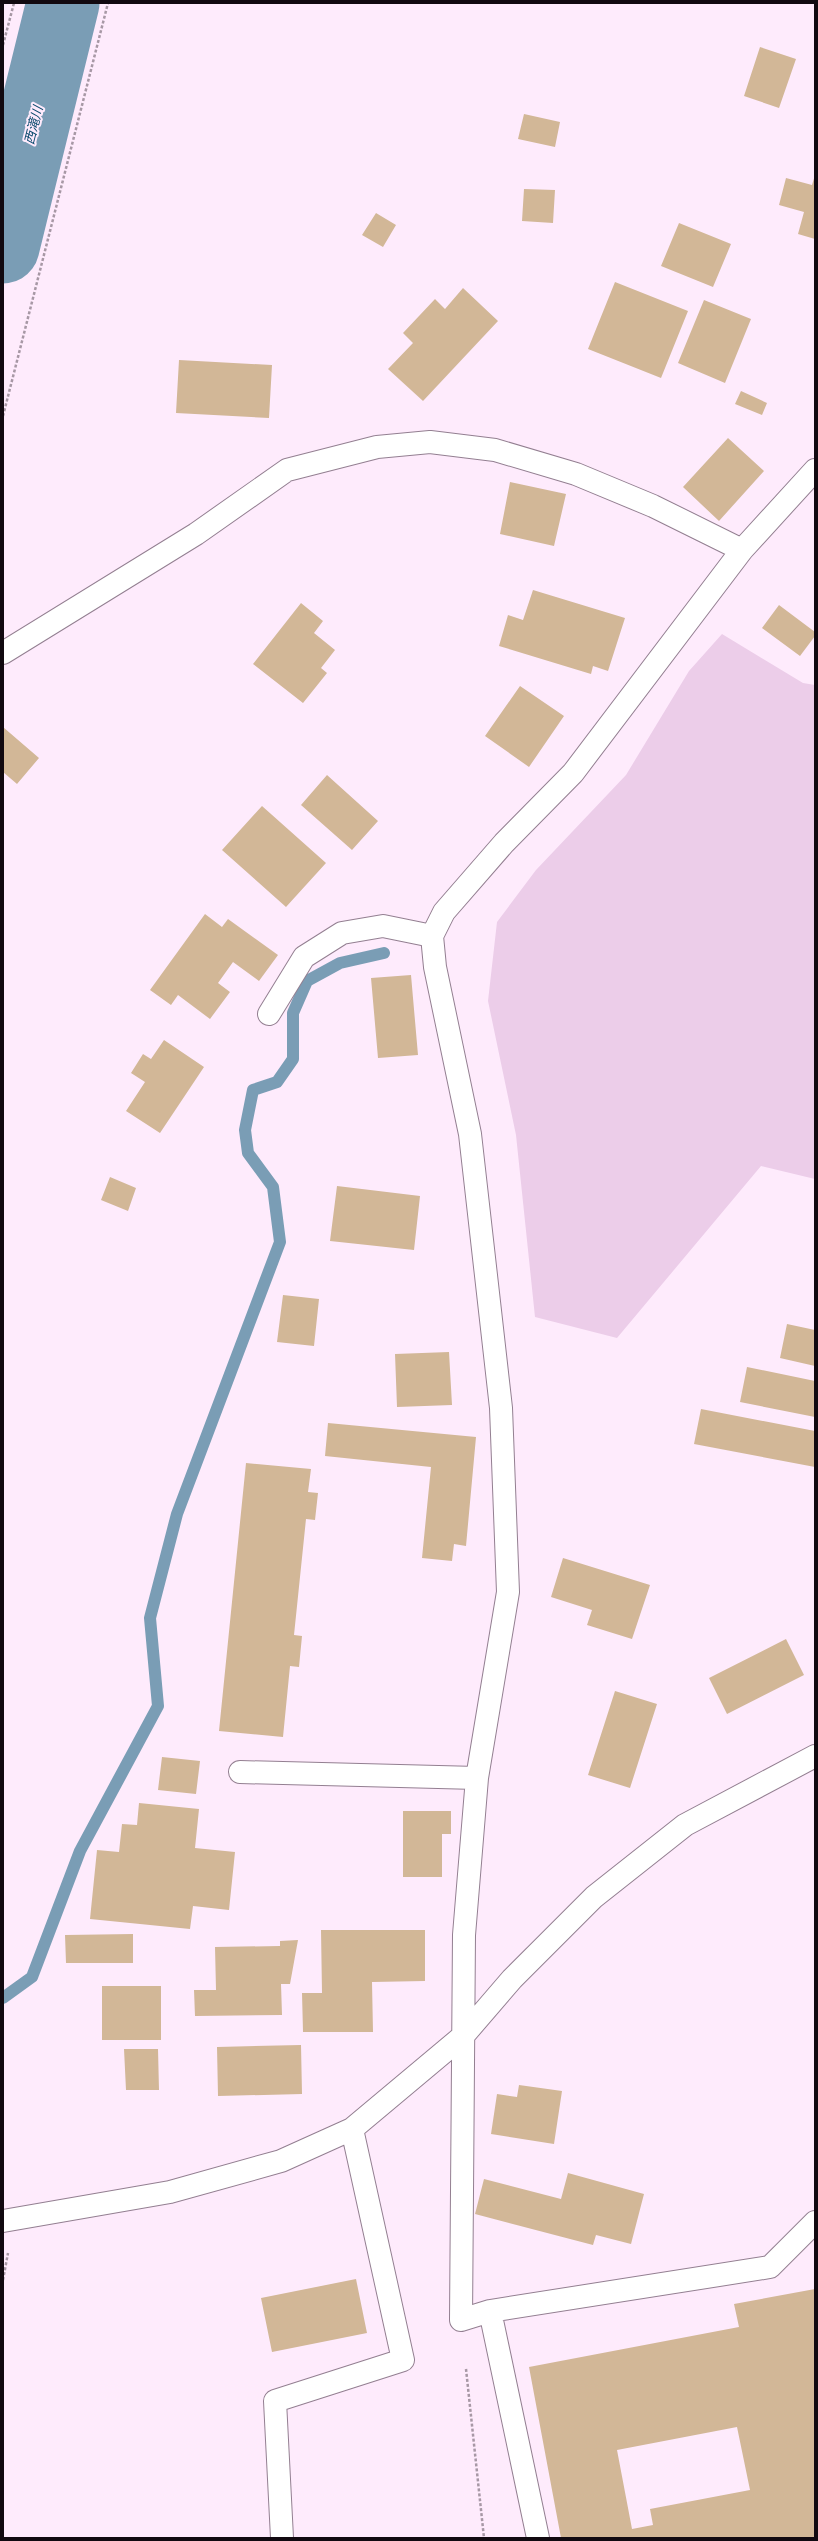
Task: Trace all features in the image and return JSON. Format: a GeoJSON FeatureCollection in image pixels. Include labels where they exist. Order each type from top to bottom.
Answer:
{"type":"FeatureCollection","features":[{"type":"Feature","properties":{"kind":"street"},"geometry":{"type":"LineString","coordinates":[[3,652],[196,534],[287,470],[377,447],[430,442],[494,450],[576,474],[653,506],[742,550]]}},
{"type":"Feature","properties":{"kind":"street"},"geometry":{"type":"LineString","coordinates":[[815,470],[742,550],[572,773],[504,843],[444,912],[432,936],[435,967],[470,1134],[501,1408],[508,1592],[478,1778],[464,1935],[461,2320],[490,2311],[770,2267],[815,2222]]}},
{"type":"Feature","properties":{"kind":"street"},"geometry":{"type":"LineString","coordinates":[[269,1014],[304,957],[342,933],[383,926],[432,936]]}},
{"type":"Feature","properties":{"kind":"street"},"geometry":{"type":"LineString","coordinates":[[3,2221],[170,2192],[281,2161],[352,2129],[463,2036],[512,1979],[600,1892],[685,1825],[815,1756]]}},
{"type":"Feature","properties":{"kind":"street"},"geometry":{"type":"LineString","coordinates":[[240,1772],[478,1778]]}},
{"type":"Feature","properties":{"kind":"street"},"geometry":{"type":"LineString","coordinates":[[282,2538],[275,2401],[404,2360],[352,2129]]}},
{"type":"Feature","properties":{"kind":"street"},"geometry":{"type":"LineString","coordinates":[[490,2311],[538,2538]]}},
{"type":"Feature","properties":{"kind":"path"},"geometry":{"type":"LineString","coordinates":[[3,45],[14,3]]}},
{"type":"Feature","properties":{"kind":"path"},"geometry":{"type":"LineString","coordinates":[[3,416],[108,3]]}},
{"type":"Feature","properties":{"kind":"path"},"geometry":{"type":"LineString","coordinates":[[461,2320],[484,2538]]}},
{"type":"Feature","properties":{"kind":"shaded area"},"geometry":{"type":"Polygon","coordinates":[[[722,634],[803,683],[815,685],[815,1179],[761,1166],[617,1338],[535,1317],[516,1135],[488,1001],[497,922],[536,870],[626,775],[689,671],[722,634]]]}},
{"type":"Feature","properties":{"kind":"building"},"geometry":{"type":"Polygon","coordinates":[[[760,47],[796,59],[779,108],[744,96],[760,47]]]}},
{"type":"Feature","properties":{"kind":"building"},"geometry":{"type":"Polygon","coordinates":[[[524,114],[560,122],[555,147],[518,139],[524,114]]]}},
{"type":"Feature","properties":{"kind":"building"},"geometry":{"type":"Polygon","coordinates":[[[815,175],[815,239],[798,234],[804,212],[779,205],[786,178],[812,185],[815,175]]]}},
{"type":"Feature","properties":{"kind":"building"},"geometry":{"type":"Polygon","coordinates":[[[524,189],[555,190],[553,223],[522,221],[524,189]]]}},
{"type":"Feature","properties":{"kind":"building"},"geometry":{"type":"Polygon","coordinates":[[[376,213],[396,225],[383,247],[362,235],[376,213]]]}},
{"type":"Feature","properties":{"kind":"building"},"geometry":{"type":"Polygon","coordinates":[[[679,223],[731,244],[713,287],[661,266],[679,223]]]}},
{"type":"Feature","properties":{"kind":"building"},"geometry":{"type":"Polygon","coordinates":[[[615,282],[688,311],[661,378],[588,349],[615,282]]]}},
{"type":"Feature","properties":{"kind":"building"},"geometry":{"type":"Polygon","coordinates":[[[463,288],[498,321],[423,401],[388,369],[413,343],[403,333],[435,299],[445,309],[463,288]]]}},
{"type":"Feature","properties":{"kind":"building"},"geometry":{"type":"Polygon","coordinates":[[[704,300],[751,319],[725,383],[678,363],[704,300]]]}},
{"type":"Feature","properties":{"kind":"building"},"geometry":{"type":"Polygon","coordinates":[[[179,360],[272,365],[269,418],[176,413],[179,360]]]}},
{"type":"Feature","properties":{"kind":"building"},"geometry":{"type":"Polygon","coordinates":[[[741,391],[767,403],[762,415],[735,404],[741,391]]]}},
{"type":"Feature","properties":{"kind":"building"},"geometry":{"type":"Polygon","coordinates":[[[728,438],[764,471],[719,521],[683,487],[728,438]]]}},
{"type":"Feature","properties":{"kind":"building"},"geometry":{"type":"Polygon","coordinates":[[[510,482],[566,494],[554,546],[500,534],[510,482]]]}},
{"type":"Feature","properties":{"kind":"building"},"geometry":{"type":"Polygon","coordinates":[[[533,590],[625,618],[608,671],[593,666],[591,674],[499,646],[508,615],[523,620],[533,590]]]}},
{"type":"Feature","properties":{"kind":"building"},"geometry":{"type":"Polygon","coordinates":[[[301,603],[323,621],[314,633],[335,650],[321,668],[327,673],[303,703],[253,664],[301,603]]]}},
{"type":"Feature","properties":{"kind":"building"},"geometry":{"type":"Polygon","coordinates":[[[779,605],[815,632],[815,636],[800,656],[762,628],[779,605]]]}},
{"type":"Feature","properties":{"kind":"building"},"geometry":{"type":"Polygon","coordinates":[[[520,686],[564,716],[529,767],[485,736],[520,686]]]}},
{"type":"Feature","properties":{"kind":"building"},"geometry":{"type":"Polygon","coordinates":[[[3,727],[39,758],[17,784],[3,772],[3,727]]]}},
{"type":"Feature","properties":{"kind":"building"},"geometry":{"type":"Polygon","coordinates":[[[327,775],[378,821],[352,850],[301,805],[327,775]]]}},
{"type":"Feature","properties":{"kind":"building"},"geometry":{"type":"Polygon","coordinates":[[[262,806],[326,863],[286,907],[222,850],[262,806]]]}},
{"type":"Feature","properties":{"kind":"building"},"geometry":{"type":"Polygon","coordinates":[[[205,914],[222,927],[228,919],[278,955],[259,981],[233,962],[218,983],[230,992],[210,1019],[178,995],[171,1005],[150,990],[205,914]]]}},
{"type":"Feature","properties":{"kind":"building"},"geometry":{"type":"Polygon","coordinates":[[[411,975],[418,1055],[378,1058],[371,978],[411,975]]]}},
{"type":"Feature","properties":{"kind":"building"},"geometry":{"type":"Polygon","coordinates":[[[164,1040],[204,1067],[160,1133],[126,1111],[145,1082],[131,1073],[143,1054],[151,1059],[164,1040]]]}},
{"type":"Feature","properties":{"kind":"building"},"geometry":{"type":"Polygon","coordinates":[[[110,1177],[136,1188],[128,1211],[101,1200],[110,1177]]]}},
{"type":"Feature","properties":{"kind":"building"},"geometry":{"type":"Polygon","coordinates":[[[337,1186],[420,1196],[414,1250],[330,1241],[337,1186]]]}},
{"type":"Feature","properties":{"kind":"building"},"geometry":{"type":"Polygon","coordinates":[[[283,1295],[319,1299],[314,1346],[277,1342],[283,1295]]]}},
{"type":"Feature","properties":{"kind":"building"},"geometry":{"type":"Polygon","coordinates":[[[787,1324],[815,1330],[815,1366],[780,1358],[787,1324]]]}},
{"type":"Feature","properties":{"kind":"building"},"geometry":{"type":"Polygon","coordinates":[[[449,1352],[452,1405],[397,1407],[395,1354],[449,1352]]]}},
{"type":"Feature","properties":{"kind":"building"},"geometry":{"type":"Polygon","coordinates":[[[747,1367],[815,1381],[815,1417],[740,1402],[747,1367]]]}},
{"type":"Feature","properties":{"kind":"building"},"geometry":{"type":"Polygon","coordinates":[[[701,1409],[815,1431],[815,1467],[694,1444],[701,1409]]]}},
{"type":"Feature","properties":{"kind":"building"},"geometry":{"type":"Polygon","coordinates":[[[328,1423],[476,1437],[466,1546],[454,1544],[452,1561],[422,1558],[431,1467],[325,1456],[328,1423]]]}},
{"type":"Feature","properties":{"kind":"building"},"geometry":{"type":"Polygon","coordinates":[[[246,1463],[311,1469],[308,1492],[318,1493],[315,1520],[306,1519],[294,1635],[302,1636],[299,1667],[290,1666],[283,1737],[219,1731],[246,1463]]]}},
{"type":"Feature","properties":{"kind":"building"},"geometry":{"type":"Polygon","coordinates":[[[563,1558],[650,1585],[632,1639],[587,1625],[592,1610],[551,1597],[563,1558]]]}},
{"type":"Feature","properties":{"kind":"building"},"geometry":{"type":"Polygon","coordinates":[[[786,1639],[804,1675],[727,1714],[709,1678],[786,1639]]]}},
{"type":"Feature","properties":{"kind":"building"},"geometry":{"type":"Polygon","coordinates":[[[615,1691],[657,1704],[630,1788],[588,1775],[615,1691]]]}},
{"type":"Feature","properties":{"kind":"building"},"geometry":{"type":"Polygon","coordinates":[[[162,1757],[200,1761],[196,1794],[158,1790],[162,1757]]]}},
{"type":"Feature","properties":{"kind":"building"},"geometry":{"type":"Polygon","coordinates":[[[139,1803],[199,1809],[195,1848],[235,1852],[229,1910],[193,1906],[190,1929],[90,1919],[97,1850],[119,1852],[122,1824],[137,1825],[139,1803]]]}},
{"type":"Feature","properties":{"kind":"building"},"geometry":{"type":"Polygon","coordinates":[[[403,1811],[451,1811],[451,1834],[442,1834],[442,1877],[403,1877],[403,1811]]]}},
{"type":"Feature","properties":{"kind":"building"},"geometry":{"type":"Polygon","coordinates":[[[321,1930],[425,1930],[425,1981],[372,1982],[373,2032],[303,2032],[302,1993],[322,1993],[321,1930]]]}},
{"type":"Feature","properties":{"kind":"building"},"geometry":{"type":"Polygon","coordinates":[[[133,1934],[133,1963],[66,1963],[65,1935],[133,1934]]]}},
{"type":"Feature","properties":{"kind":"building"},"geometry":{"type":"Polygon","coordinates":[[[298,1940],[290,1984],[281,1984],[282,2015],[195,2016],[194,1990],[216,1990],[215,1947],[280,1946],[280,1941],[298,1940]]]}},
{"type":"Feature","properties":{"kind":"building"},"geometry":{"type":"Polygon","coordinates":[[[102,1986],[161,1986],[161,2040],[102,2040],[102,1986]]]}},
{"type":"Feature","properties":{"kind":"building"},"geometry":{"type":"Polygon","coordinates":[[[301,2045],[302,2094],[218,2096],[217,2047],[301,2045]]]}},
{"type":"Feature","properties":{"kind":"building"},"geometry":{"type":"Polygon","coordinates":[[[124,2049],[158,2049],[159,2090],[126,2090],[124,2049]]]}},
{"type":"Feature","properties":{"kind":"building"},"geometry":{"type":"Polygon","coordinates":[[[519,2085],[562,2091],[554,2144],[491,2134],[497,2094],[517,2097],[519,2085]]]}},
{"type":"Feature","properties":{"kind":"building"},"geometry":{"type":"Polygon","coordinates":[[[568,2173],[644,2194],[631,2244],[596,2235],[593,2245],[475,2214],[484,2179],[561,2199],[568,2173]]]}},
{"type":"Feature","properties":{"kind":"building"},"geometry":{"type":"Polygon","coordinates":[[[356,2279],[367,2333],[272,2352],[261,2298],[356,2279]]]}},
{"type":"Feature","properties":{"kind":"building"},"geometry":{"type":"Polygon","coordinates":[[[815,2289],[815,2538],[561,2538],[529,2367],[739,2327],[734,2304],[815,2289]],[[737,2427],[617,2450],[632,2529],[653,2525],[650,2509],[750,2490],[737,2427]]]}},
{"type":"Feature","properties":{"kind":"waterway","name":"西滝川"},"geometry":{"type":"LineString","coordinates":[[3,247],[63,3]]}},
{"type":"Feature","properties":{"kind":"waterway"},"geometry":{"type":"LineString","coordinates":[[3,1998],[32,1977],[80,1851],[158,1706],[150,1618],[177,1514],[280,1242],[273,1187],[248,1153],[245,1130],[253,1090],[277,1082],[293,1059],[293,1013],[307,981],[340,963],[384,953]]}}]}
